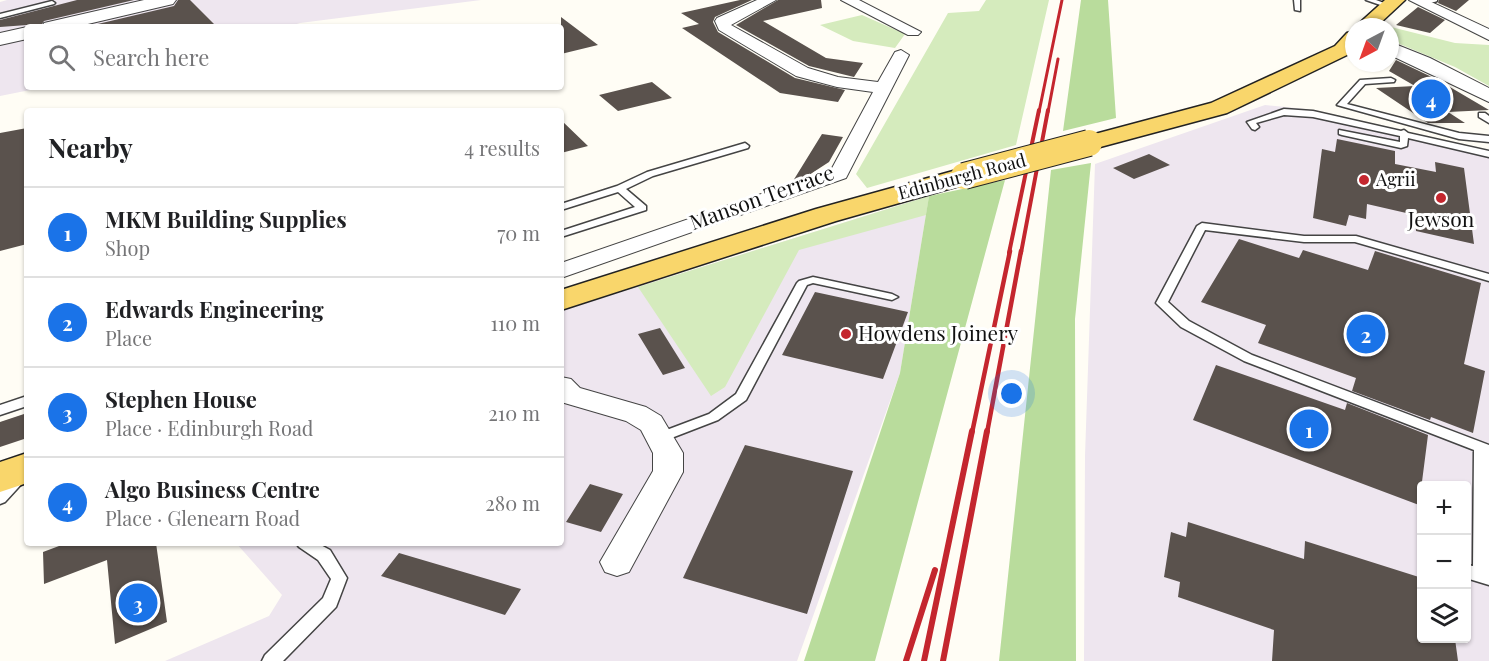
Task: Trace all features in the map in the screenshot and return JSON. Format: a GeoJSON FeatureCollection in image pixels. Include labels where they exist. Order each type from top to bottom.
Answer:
{"type":"FeatureCollection","features":[{"type":"Feature","properties":{"kind":"main road"},"geometry":{"type":"LineString","coordinates":[[1375,18],[1392,3]]}},
{"type":"Feature","properties":{"kind":"main road","name":"Edinburgh Road"},"geometry":{"type":"LineString","coordinates":[[564,299],[826,215],[1219,108],[1345,47]]}},
{"type":"Feature","properties":{"kind":"main road"},"geometry":{"type":"LineString","coordinates":[[0,477],[24,470]]}},
{"type":"Feature","properties":{"kind":"street"},"geometry":{"type":"LineString","coordinates":[[64,24],[167,0]]}},
{"type":"Feature","properties":{"kind":"street"},"geometry":{"type":"LineString","coordinates":[[769,0],[722,21],[724,27],[802,72],[837,82],[884,88]]}},
{"type":"Feature","properties":{"kind":"street"},"geometry":{"type":"LineString","coordinates":[[848,0],[914,32]]}},
{"type":"Feature","properties":{"kind":"street"},"geometry":{"type":"LineString","coordinates":[[1416,0],[1489,34]]}},
{"type":"Feature","properties":{"kind":"street"},"geometry":{"type":"LineString","coordinates":[[0,39],[24,34]]}},
{"type":"Feature","properties":{"kind":"street"},"geometry":{"type":"LineString","coordinates":[[1399,52],[1424,62],[1487,110]]}},
{"type":"Feature","properties":{"kind":"street","name":"Manson Terrace"},"geometry":{"type":"LineString","coordinates":[[564,270],[754,201],[839,174],[901,55]]}},
{"type":"Feature","properties":{"kind":"street"},"geometry":{"type":"LineString","coordinates":[[564,393],[636,414],[651,423],[668,453],[668,472],[617,562]]}},
{"type":"Feature","properties":{"kind":"lane"},"geometry":{"type":"LineString","coordinates":[[1297,0],[1298,10]]}},
{"type":"Feature","properties":{"kind":"lane"},"geometry":{"type":"LineString","coordinates":[[1369,0],[1392,3]]}},
{"type":"Feature","properties":{"kind":"lane"},"geometry":{"type":"LineString","coordinates":[[1416,0],[1434,1]]}},
{"type":"Feature","properties":{"kind":"lane"},"geometry":{"type":"LineString","coordinates":[[0,16],[52,3]]}},
{"type":"Feature","properties":{"kind":"lane"},"geometry":{"type":"LineString","coordinates":[[1391,80],[1363,82],[1341,105],[1459,136],[1489,140]]}},
{"type":"Feature","properties":{"kind":"lane"},"geometry":{"type":"LineString","coordinates":[[1255,127],[1251,122],[1284,112],[1347,120],[1489,154]]}},
{"type":"Feature","properties":{"kind":"lane"},"geometry":{"type":"LineString","coordinates":[[1342,132],[1401,145],[1404,144],[1404,133]]}},
{"type":"Feature","properties":{"kind":"lane"},"geometry":{"type":"LineString","coordinates":[[564,206],[620,188],[650,174],[745,146]]}},
{"type":"Feature","properties":{"kind":"lane"},"geometry":{"type":"LineString","coordinates":[[564,233],[642,208],[620,188]]}},
{"type":"Feature","properties":{"kind":"lane"},"geometry":{"type":"LineString","coordinates":[[1479,575],[1485,449],[1248,358],[1185,324],[1162,303],[1202,226],[1304,239],[1356,239],[1489,278]]}},
{"type":"Feature","properties":{"kind":"lane"},"geometry":{"type":"LineString","coordinates":[[661,437],[705,423],[728,410],[741,397],[803,282],[813,280],[892,297]]}},
{"type":"Feature","properties":{"kind":"lane"},"geometry":{"type":"LineString","coordinates":[[0,410],[24,402]]}},
{"type":"Feature","properties":{"kind":"lane"},"geometry":{"type":"LineString","coordinates":[[0,498],[24,472]]}},
{"type":"Feature","properties":{"kind":"lane"},"geometry":{"type":"LineString","coordinates":[[271,661],[330,602],[339,578],[324,555],[309,546]]}},
{"type":"Feature","properties":{"kind":"shaded area"},"geometry":{"type":"Polygon","coordinates":[[[7,0],[481,0],[297,24],[24,24],[24,90],[30,90],[0,96],[0,2],[7,0]]]}},
{"type":"Feature","properties":{"kind":"shaded area"},"geometry":{"type":"Polygon","coordinates":[[[1265,105],[1306,109],[1489,155],[1489,661],[1084,661],[1085,456],[1095,164],[1265,105]]]}},
{"type":"Feature","properties":{"kind":"shaded area"},"geometry":{"type":"Polygon","coordinates":[[[929,196],[900,373],[797,661],[165,661],[269,616],[282,595],[239,546],[564,546],[564,310],[929,196]]]}},
{"type":"Feature","properties":{"kind":"green space"},"geometry":{"type":"Polygon","coordinates":[[[986,0],[1049,0],[1016,145],[867,188],[856,174],[948,13],[979,11],[986,0]]]}},
{"type":"Feature","properties":{"kind":"green space"},"geometry":{"type":"Polygon","coordinates":[[[1081,0],[1108,0],[1116,118],[1063,131],[1081,0]]]}},
{"type":"Feature","properties":{"kind":"green space"},"geometry":{"type":"Polygon","coordinates":[[[862,15],[905,34],[895,48],[853,41],[820,25],[862,15]]]}},
{"type":"Feature","properties":{"kind":"green space"},"geometry":{"type":"Polygon","coordinates":[[[1399,29],[1455,43],[1489,45],[1489,86],[1455,67],[1399,44],[1399,29]]]}},
{"type":"Feature","properties":{"kind":"green space"},"geometry":{"type":"Polygon","coordinates":[[[1091,163],[1075,319],[1076,661],[999,661],[1051,170],[1091,163]]]}},
{"type":"Feature","properties":{"kind":"green space"},"geometry":{"type":"Polygon","coordinates":[[[1005,180],[875,661],[804,661],[900,373],[929,196],[1005,180]]]}},
{"type":"Feature","properties":{"kind":"green space"},"geometry":{"type":"Polygon","coordinates":[[[929,196],[926,215],[799,250],[725,387],[711,396],[638,287],[929,196]]]}},
{"type":"Feature","properties":{"kind":"building"},"geometry":{"type":"Polygon","coordinates":[[[77,0],[134,0],[44,21],[42,24],[0,27],[0,20],[77,0]]]}},
{"type":"Feature","properties":{"kind":"building"},"geometry":{"type":"Polygon","coordinates":[[[178,0],[190,0],[214,24],[98,24],[174,6],[178,0]]]}},
{"type":"Feature","properties":{"kind":"building"},"geometry":{"type":"Polygon","coordinates":[[[740,0],[752,0],[715,17],[713,22],[718,32],[795,78],[845,90],[838,102],[780,93],[682,28],[699,24],[681,13],[740,0]]]}},
{"type":"Feature","properties":{"kind":"building"},"geometry":{"type":"Polygon","coordinates":[[[778,0],[821,0],[822,8],[763,21],[826,58],[863,63],[854,77],[809,66],[736,25],[778,0]]]}},
{"type":"Feature","properties":{"kind":"building"},"geometry":{"type":"Polygon","coordinates":[[[1439,0],[1469,0],[1456,11],[1438,3],[1439,0]]]}},
{"type":"Feature","properties":{"kind":"building"},"geometry":{"type":"Polygon","coordinates":[[[1418,7],[1445,20],[1430,33],[1399,26],[1399,23],[1418,7]]]}},
{"type":"Feature","properties":{"kind":"building"},"geometry":{"type":"Polygon","coordinates":[[[561,17],[598,45],[564,53],[564,24],[561,24],[561,17]]]}},
{"type":"Feature","properties":{"kind":"building"},"geometry":{"type":"Polygon","coordinates":[[[1399,61],[1438,80],[1489,110],[1448,112],[1465,123],[1428,123],[1376,88],[1415,86],[1391,72],[1399,72],[1399,61]]]}},
{"type":"Feature","properties":{"kind":"building"},"geometry":{"type":"Polygon","coordinates":[[[652,82],[672,98],[618,111],[599,95],[652,82]]]}},
{"type":"Feature","properties":{"kind":"building"},"geometry":{"type":"Polygon","coordinates":[[[564,123],[588,146],[564,152],[564,123]]]}},
{"type":"Feature","properties":{"kind":"building"},"geometry":{"type":"Polygon","coordinates":[[[24,129],[24,245],[0,251],[0,133],[24,129]]]}},
{"type":"Feature","properties":{"kind":"building"},"geometry":{"type":"Polygon","coordinates":[[[822,134],[843,137],[829,162],[809,175],[793,181],[822,134]]]}},
{"type":"Feature","properties":{"kind":"building"},"geometry":{"type":"Polygon","coordinates":[[[1337,139],[1395,151],[1395,164],[1436,172],[1435,162],[1464,168],[1474,244],[1416,231],[1415,215],[1367,204],[1366,219],[1349,215],[1346,226],[1313,218],[1322,149],[1335,152],[1337,139]]]}},
{"type":"Feature","properties":{"kind":"building"},"geometry":{"type":"Polygon","coordinates":[[[1149,154],[1170,165],[1134,179],[1113,168],[1149,154]]]}},
{"type":"Feature","properties":{"kind":"building"},"geometry":{"type":"Polygon","coordinates":[[[1239,239],[1299,258],[1303,250],[1368,270],[1375,251],[1481,283],[1464,364],[1485,371],[1473,433],[1431,417],[1430,420],[1352,391],[1356,378],[1258,343],[1266,325],[1201,302],[1239,239]]]}},
{"type":"Feature","properties":{"kind":"building","name":"Howdens Joinery"},"geometry":{"type":"Polygon","coordinates":[[[815,292],[908,312],[883,379],[782,355],[815,292]]]}},
{"type":"Feature","properties":{"kind":"building"},"geometry":{"type":"Polygon","coordinates":[[[660,328],[685,368],[663,375],[638,334],[660,328]]]}},
{"type":"Feature","properties":{"kind":"building"},"geometry":{"type":"Polygon","coordinates":[[[1216,365],[1345,410],[1347,403],[1428,435],[1422,481],[1417,481],[1417,504],[1193,420],[1216,365]]]}},
{"type":"Feature","properties":{"kind":"building"},"geometry":{"type":"Polygon","coordinates":[[[24,414],[24,439],[0,447],[0,422],[24,414]]]}},
{"type":"Feature","properties":{"kind":"building"},"geometry":{"type":"Polygon","coordinates":[[[745,445],[853,471],[807,614],[683,578],[745,445]]]}},
{"type":"Feature","properties":{"kind":"building"},"geometry":{"type":"Polygon","coordinates":[[[590,484],[623,494],[601,532],[566,522],[590,484]]]}},
{"type":"Feature","properties":{"kind":"building"},"geometry":{"type":"Polygon","coordinates":[[[1188,522],[1304,559],[1305,541],[1417,576],[1417,643],[1456,643],[1458,661],[1272,661],[1274,630],[1178,597],[1180,582],[1164,577],[1171,532],[1186,537],[1188,522]]]}},
{"type":"Feature","properties":{"kind":"building"},"geometry":{"type":"Polygon","coordinates":[[[59,546],[156,546],[167,622],[115,644],[107,560],[44,584],[43,552],[59,546]]]}},
{"type":"Feature","properties":{"kind":"building"},"geometry":{"type":"Polygon","coordinates":[[[399,553],[521,589],[505,615],[381,576],[399,553]]]}},
{"type":"Feature","properties":{"kind":"railway"},"geometry":{"type":"LineString","coordinates":[[1039,112],[1062,0]]}},
{"type":"Feature","properties":{"kind":"railway"},"geometry":{"type":"LineString","coordinates":[[1048,112],[1058,59]]}},
{"type":"Feature","properties":{"kind":"railway"},"geometry":{"type":"LineString","coordinates":[[1009,253],[1039,110]]}},
{"type":"Feature","properties":{"kind":"railway"},"geometry":{"type":"LineString","coordinates":[[1021,253],[1048,110]]}},
{"type":"Feature","properties":{"kind":"railway"},"geometry":{"type":"LineString","coordinates":[[972,433],[1010,251]]}},
{"type":"Feature","properties":{"kind":"railway"},"geometry":{"type":"LineString","coordinates":[[987,433],[1021,251]]}},
{"type":"Feature","properties":{"kind":"railway"},"geometry":{"type":"LineString","coordinates":[[924,661],[972,431]]}},
{"type":"Feature","properties":{"kind":"railway"},"geometry":{"type":"LineString","coordinates":[[943,661],[987,431]]}},
{"type":"Feature","properties":{"kind":"railway"},"geometry":{"type":"LineString","coordinates":[[906,661],[935,570]]}},
{"type":"Feature","properties":{"kind":"place","name":"Algo Business Centre"},"geometry":{"type":"Point","coordinates":[1431,99]}},
{"type":"Feature","properties":{"kind":"place","name":"Agrii"},"geometry":{"type":"Point","coordinates":[1364,180]}},
{"type":"Feature","properties":{"kind":"place","name":"Jewson"},"geometry":{"type":"Point","coordinates":[1441,198]}},
{"type":"Feature","properties":{"kind":"place","name":"Howdens Joinery"},"geometry":{"type":"Point","coordinates":[846,334]}},
{"type":"Feature","properties":{"kind":"place","name":"Edwards Engineering"},"geometry":{"type":"Point","coordinates":[1366,334]}},
{"type":"Feature","properties":{"kind":"place","name":"MKM Building Supplies"},"geometry":{"type":"Point","coordinates":[1309,429]}},
{"type":"Feature","properties":{"kind":"place","name":"Stephen House"},"geometry":{"type":"Point","coordinates":[138,603]}}]}
